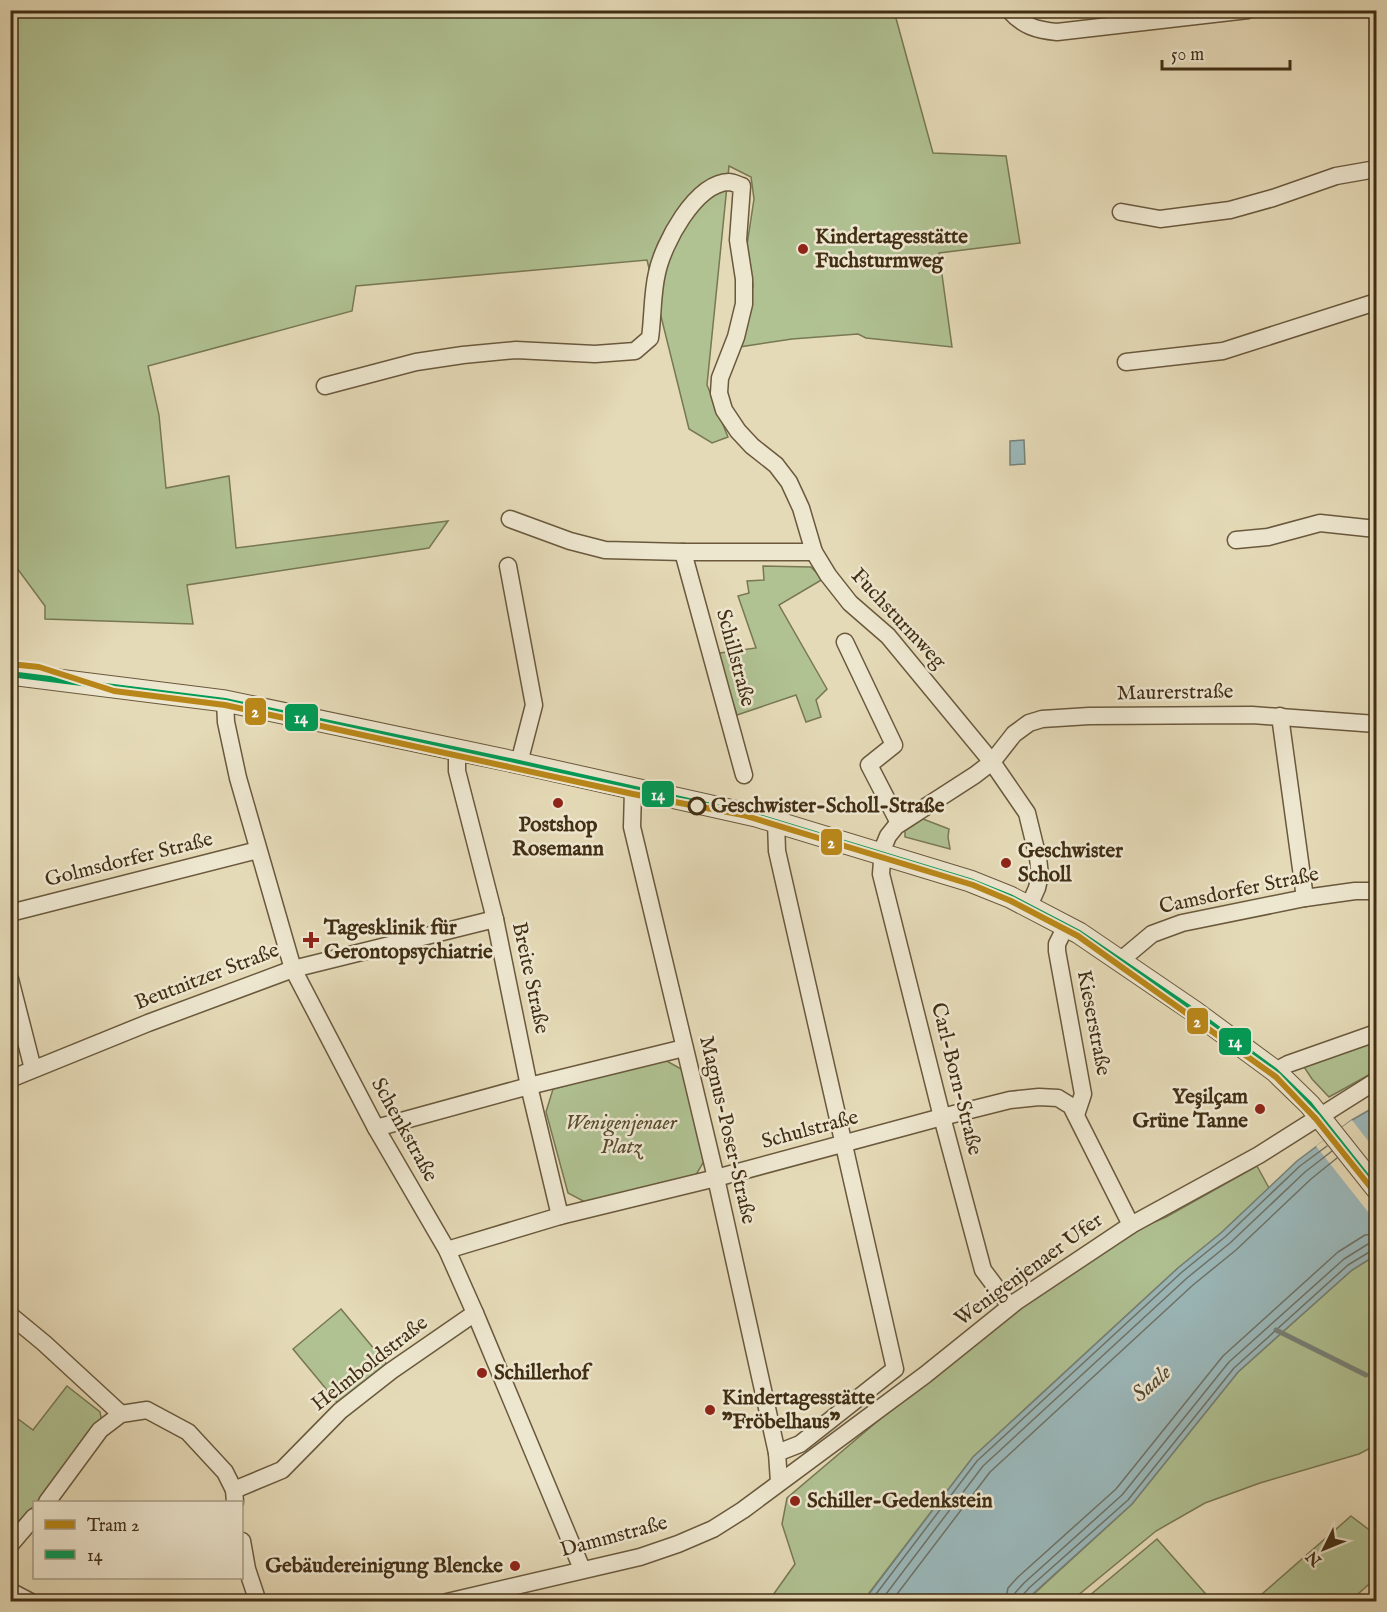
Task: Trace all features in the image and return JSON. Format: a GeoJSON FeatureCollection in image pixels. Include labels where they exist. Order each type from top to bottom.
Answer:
{"type":"FeatureCollection","features":[{"type":"Feature","properties":{"kind":"street"},"geometry":{"type":"LineString","coordinates":[[1009,10],[1014,17],[1036,30],[1057,32],[1248,10]]}},
{"type":"Feature","properties":{"kind":"street"},"geometry":{"type":"LineString","coordinates":[[1121,212],[1160,219],[1230,210],[1336,176],[1377,169]]}},
{"type":"Feature","properties":{"kind":"street","name":"Fuchsturmweg"},"geometry":{"type":"LineString","coordinates":[[325,386],[416,362],[463,354],[516,350],[595,354],[635,351],[650,338],[656,275],[665,247],[677,225],[699,198],[716,185],[730,182],[742,186],[738,240],[744,279],[744,304],[736,337],[720,378],[719,393],[724,410],[738,431],[752,446],[776,465],[789,482],[801,508],[814,552],[828,575],[850,603],[888,636],[992,762],[1027,813],[1040,875],[1029,906]]}},
{"type":"Feature","properties":{"kind":"street"},"geometry":{"type":"LineString","coordinates":[[1126,362],[1223,351],[1377,302]]}},
{"type":"Feature","properties":{"kind":"street"},"geometry":{"type":"LineString","coordinates":[[510,519],[570,541],[605,550],[814,552]]}},
{"type":"Feature","properties":{"kind":"street"},"geometry":{"type":"LineString","coordinates":[[1236,540],[1268,537],[1320,523],[1377,529]]}},
{"type":"Feature","properties":{"kind":"street","name":"Schillstraße"},"geometry":{"type":"LineString","coordinates":[[683,552],[744,775]]}},
{"type":"Feature","properties":{"kind":"street"},"geometry":{"type":"LineString","coordinates":[[508,566],[534,705],[519,763]]}},
{"type":"Feature","properties":{"kind":"street"},"geometry":{"type":"LineString","coordinates":[[845,642],[894,745],[869,765],[899,823],[888,836],[882,854]]}},
{"type":"Feature","properties":{"kind":"street"},"geometry":{"type":"LineString","coordinates":[[10,674],[225,701],[519,763],[776,822],[970,881],[1029,906],[1121,960],[1275,1071],[1320,1117],[1377,1188]]}},
{"type":"Feature","properties":{"kind":"street","name":"Schenkstraße"},"geometry":{"type":"LineString","coordinates":[[225,701],[226,722],[238,778],[293,969],[376,1128],[447,1250],[476,1313],[582,1569]]}},
{"type":"Feature","properties":{"kind":"street","name":"Maurerstraße"},"geometry":{"type":"LineString","coordinates":[[899,823],[975,775],[992,762],[1014,734],[1029,723],[1042,719],[1155,715],[1251,715],[1377,724]]}},
{"type":"Feature","properties":{"kind":"street"},"geometry":{"type":"LineString","coordinates":[[1280,717],[1305,898]]}},
{"type":"Feature","properties":{"kind":"street","name":"Breite Straße"},"geometry":{"type":"LineString","coordinates":[[457,750],[457,771],[495,919],[529,1086],[560,1216]]}},
{"type":"Feature","properties":{"kind":"street","name":"Magnus-Poser-Straße"},"geometry":{"type":"LineString","coordinates":[[633,789],[632,827],[716,1178],[777,1453],[779,1482]]}},
{"type":"Feature","properties":{"kind":"street"},"geometry":{"type":"LineString","coordinates":[[776,822],[777,851],[895,1369],[800,1444],[777,1453]]}},
{"type":"Feature","properties":{"kind":"street","name":"Golmsdorfer Straße"},"geometry":{"type":"LineString","coordinates":[[10,913],[258,850]]}},
{"type":"Feature","properties":{"kind":"street","name":"Carl-Born-Straße"},"geometry":{"type":"LineString","coordinates":[[882,854],[881,874],[983,1270],[1010,1306]]}},
{"type":"Feature","properties":{"kind":"street","name":"Camsdorfer Straße"},"geometry":{"type":"LineString","coordinates":[[1121,960],[1152,934],[1198,919],[1305,898],[1355,891],[1377,891]]}},
{"type":"Feature","properties":{"kind":"street","name":"Beutnitzer Straße"},"geometry":{"type":"LineString","coordinates":[[10,1079],[293,969],[495,919]]}},
{"type":"Feature","properties":{"kind":"street","name":"Kieserstraße"},"geometry":{"type":"LineString","coordinates":[[1066,926],[1057,944],[1057,951],[1083,1094],[1076,1115]]}},
{"type":"Feature","properties":{"kind":"street"},"geometry":{"type":"LineString","coordinates":[[10,979],[33,1069]]}},
{"type":"Feature","properties":{"kind":"street"},"geometry":{"type":"LineString","coordinates":[[1275,1071],[1288,1064],[1377,1033]]}},
{"type":"Feature","properties":{"kind":"street"},"geometry":{"type":"LineString","coordinates":[[376,1128],[529,1086],[684,1048]]}},
{"type":"Feature","properties":{"kind":"street","name":"Wenigenjenaer Ufer"},"geometry":{"type":"LineString","coordinates":[[779,1482],[925,1376],[1010,1306],[1131,1225],[1259,1155],[1377,1081]]}},
{"type":"Feature","properties":{"kind":"street","name":"Schulstraße"},"geometry":{"type":"LineString","coordinates":[[447,1250],[560,1216],[716,1178],[1010,1100],[1058,1098],[1071,1106],[1076,1115]]}},
{"type":"Feature","properties":{"kind":"street"},"geometry":{"type":"LineString","coordinates":[[1076,1115],[1131,1225]]}},
{"type":"Feature","properties":{"kind":"street","name":"Helmboldstraße"},"geometry":{"type":"LineString","coordinates":[[234,1496],[282,1470],[340,1411],[391,1371],[476,1313]]}},
{"type":"Feature","properties":{"kind":"street"},"geometry":{"type":"LineString","coordinates":[[10,1315],[121,1414]]}},
{"type":"Feature","properties":{"kind":"street"},"geometry":{"type":"LineString","coordinates":[[47,1501],[100,1430],[121,1414],[147,1410],[188,1432],[225,1472],[234,1496]]}},
{"type":"Feature","properties":{"kind":"street","name":"Dammstraße"},"geometry":{"type":"LineString","coordinates":[[447,1602],[640,1557],[704,1533],[743,1510],[779,1482]]}},
{"type":"Feature","properties":{"kind":"street"},"geometry":{"type":"LineString","coordinates":[[10,1545],[33,1517]]}},
{"type":"Feature","properties":{"kind":"street"},"geometry":{"type":"LineString","coordinates":[[243,1547],[247,1569],[258,1602]]}},
{"type":"Feature","properties":{"kind":"street"},"geometry":{"type":"LineString","coordinates":[[10,1591],[32,1602]]}},
{"type":"Feature","properties":{"kind":"green space"},"geometry":{"type":"Polygon","coordinates":[[[10,11],[894,11],[933,153],[1006,156],[1020,243],[939,253],[952,347],[866,338],[858,334],[792,339],[739,347],[753,286],[747,245],[754,199],[751,177],[729,166],[707,385],[728,437],[712,443],[689,429],[647,260],[356,286],[352,311],[148,366],[159,415],[166,488],[229,476],[236,548],[448,521],[429,548],[187,585],[193,624],[45,619],[45,606],[11,560],[10,11]]]}},
{"type":"Feature","properties":{"kind":"green space"},"geometry":{"type":"Polygon","coordinates":[[[763,566],[811,567],[823,579],[779,605],[827,689],[816,700],[821,717],[806,722],[796,695],[737,715],[718,657],[720,653],[756,648],[738,596],[749,593],[747,581],[764,580],[763,566]]]}},
{"type":"Feature","properties":{"kind":"green space"},"geometry":{"type":"Polygon","coordinates":[[[923,819],[949,829],[950,849],[905,837],[905,831],[923,819]]]}},
{"type":"Feature","properties":{"kind":"green space"},"geometry":{"type":"Polygon","coordinates":[[[1376,1038],[1376,1071],[1329,1097],[1302,1064],[1376,1038]]]}},
{"type":"Feature","properties":{"kind":"green space","name":"Wenigenjenaer Platz"},"geometry":{"type":"Polygon","coordinates":[[[663,1059],[683,1070],[706,1158],[694,1178],[585,1202],[568,1193],[546,1112],[553,1089],[663,1059]]]}},
{"type":"Feature","properties":{"kind":"green space"},"geometry":{"type":"Polygon","coordinates":[[[1257,1166],[1269,1188],[1221,1233],[1178,1268],[973,1457],[863,1601],[768,1602],[795,1564],[782,1524],[787,1498],[1011,1308],[1136,1230],[1166,1217],[1257,1166]]]}},
{"type":"Feature","properties":{"kind":"green space"},"geometry":{"type":"Polygon","coordinates":[[[1376,1255],[1376,1445],[1359,1454],[1260,1483],[1205,1503],[1156,1531],[1071,1601],[1025,1602],[1132,1504],[1238,1372],[1352,1270],[1376,1255]]]}},
{"type":"Feature","properties":{"kind":"green space"},"geometry":{"type":"Polygon","coordinates":[[[341,1309],[389,1367],[341,1407],[293,1349],[341,1309]]]}},
{"type":"Feature","properties":{"kind":"green space"},"geometry":{"type":"Polygon","coordinates":[[[67,1386],[100,1412],[102,1423],[38,1501],[33,1501],[33,1507],[26,1515],[11,1527],[10,1413],[33,1430],[67,1386]]]}},
{"type":"Feature","properties":{"kind":"green space"},"geometry":{"type":"Polygon","coordinates":[[[1351,1516],[1376,1535],[1376,1578],[1350,1601],[1254,1601],[1351,1516]]]}},
{"type":"Feature","properties":{"kind":"green space"},"geometry":{"type":"Polygon","coordinates":[[[1157,1539],[1212,1601],[1083,1601],[1157,1539]]]}},
{"type":"Feature","properties":{"kind":"water"},"geometry":{"type":"Polygon","coordinates":[[[1024,440],[1025,464],[1010,465],[1010,441],[1024,440]]]}},
{"type":"Feature","properties":{"kind":"water","name":"Saale"},"geometry":{"type":"Polygon","coordinates":[[[1376,1106],[1376,1255],[1352,1270],[1238,1372],[1132,1504],[1025,1601],[863,1602],[973,1457],[1178,1268],[1221,1233],[1297,1161],[1352,1120],[1376,1106]]]}},
{"type":"Feature","properties":{"kind":"pier"},"geometry":{"type":"Polygon","coordinates":[[[1352,1120],[1376,1151],[1376,1222],[1316,1146],[1352,1120]]]}},
{"type":"Feature","properties":{"kind":"waterway"},"geometry":{"type":"LineString","coordinates":[[1276,1330],[1366,1375]]}},
{"type":"Feature","properties":{"kind":"tram line","name":"2"},"geometry":{"type":"LineString","coordinates":[[10,664],[39,667],[114,691],[225,705],[633,794],[743,815],[973,885],[1011,901],[1078,936],[1276,1077],[1316,1119],[1376,1194]]}},
{"type":"Feature","properties":{"kind":"transit line","name":"14"},"geometry":{"type":"LineString","coordinates":[[10,674],[225,701],[519,763],[756,816],[970,881],[1010,897],[1079,933],[1195,1012],[1275,1071],[1310,1105],[1376,1188]]}},
{"type":"Feature","properties":{"kind":"place","name":"Kindertagesstätte Fuchsturmweg"},"geometry":{"type":"Point","coordinates":[803,249]}},
{"type":"Feature","properties":{"kind":"place","name":"Postshop Rosemann"},"geometry":{"type":"Point","coordinates":[558,803]}},
{"type":"Feature","properties":{"kind":"place","name":"Geschwister-Scholl-Straße"},"geometry":{"type":"Point","coordinates":[697,806]}},
{"type":"Feature","properties":{"kind":"place","name":"Geschwister Scholl"},"geometry":{"type":"Point","coordinates":[1006,863]}},
{"type":"Feature","properties":{"kind":"place","name":"Tagesklinik für Gerontopsychiatrie"},"geometry":{"type":"Point","coordinates":[311,940]}},
{"type":"Feature","properties":{"kind":"place","name":"Yeşilçam Grüne Tanne"},"geometry":{"type":"Point","coordinates":[1260,1109]}},
{"type":"Feature","properties":{"kind":"place","name":"Schillerhof"},"geometry":{"type":"Point","coordinates":[482,1373]}},
{"type":"Feature","properties":{"kind":"place","name":"Kindertagesstätte \"Fröbelhaus\""},"geometry":{"type":"Point","coordinates":[710,1410]}},
{"type":"Feature","properties":{"kind":"place","name":"Schiller-Gedenkstein"},"geometry":{"type":"Point","coordinates":[795,1501]}},
{"type":"Feature","properties":{"kind":"place","name":"Gebäudereinigung Blencke"},"geometry":{"type":"Point","coordinates":[515,1566]}}]}
